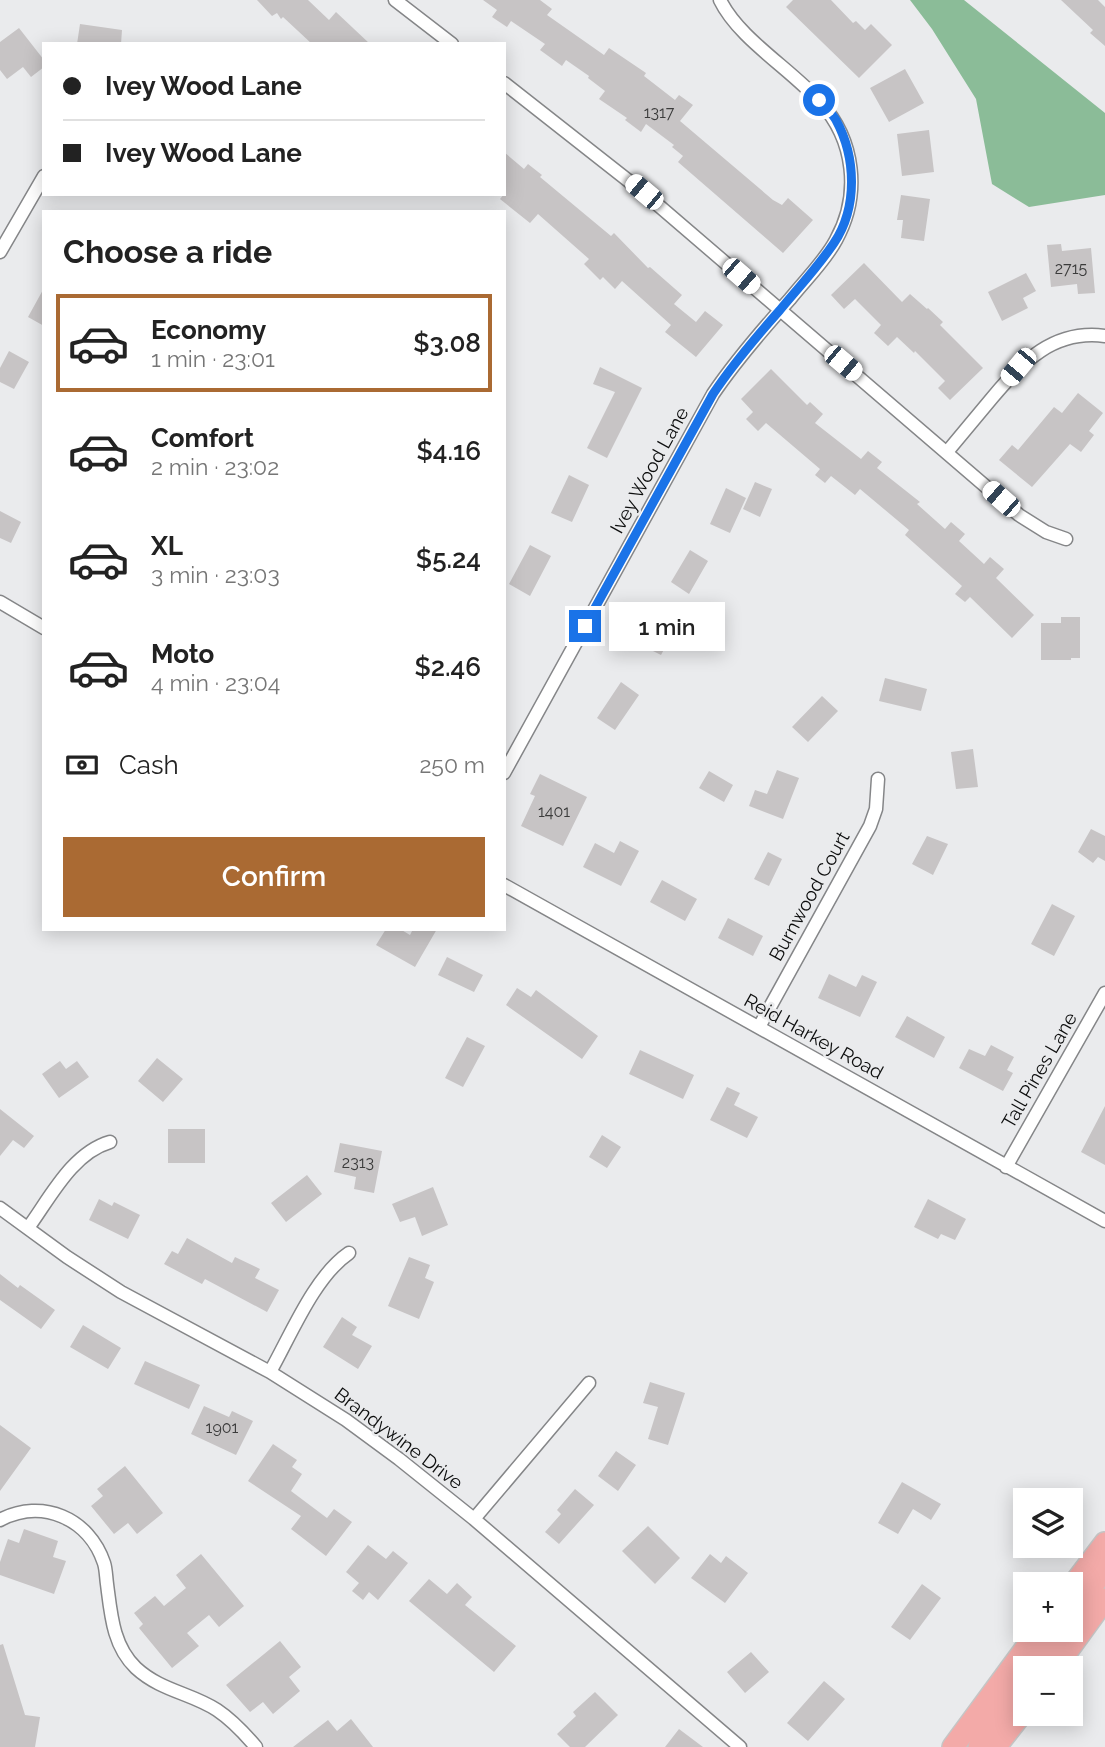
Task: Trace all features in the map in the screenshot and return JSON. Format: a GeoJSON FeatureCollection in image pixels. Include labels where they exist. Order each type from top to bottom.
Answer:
{"type":"FeatureCollection","features":[{"type":"Feature","properties":{"kind":"main road"},"geometry":{"type":"LineString","coordinates":[[1083,1572],[1105,1543]]}},
{"type":"Feature","properties":{"kind":"main road"},"geometry":{"type":"LineString","coordinates":[[1083,1599],[1105,1568]]}},
{"type":"Feature","properties":{"kind":"main road"},"geometry":{"type":"LineString","coordinates":[[1064,1656],[1105,1599]]}},
{"type":"Feature","properties":{"kind":"main road"},"geometry":{"type":"LineString","coordinates":[[953,1747],[1030,1642]]}},
{"type":"Feature","properties":{"kind":"main road"},"geometry":{"type":"LineString","coordinates":[[979,1747],[1013,1699]]}},
{"type":"Feature","properties":{"kind":"main road"},"geometry":{"type":"LineString","coordinates":[[996,1747],[1013,1724]]}},
{"type":"Feature","properties":{"kind":"street"},"geometry":{"type":"LineString","coordinates":[[395,0],[449,42]]}},
{"type":"Feature","properties":{"kind":"street","name":"Ivey Wood Lane"},"geometry":{"type":"LineString","coordinates":[[506,769],[713,394],[732,366],[836,241],[845,218],[851,193],[852,168],[846,143],[835,118],[733,21],[720,0]]}},
{"type":"Feature","properties":{"kind":"street"},"geometry":{"type":"LineString","coordinates":[[506,85],[606,161],[1019,514],[1046,532],[1066,539]]}},
{"type":"Feature","properties":{"kind":"street"},"geometry":{"type":"LineString","coordinates":[[0,252],[42,179]]}},
{"type":"Feature","properties":{"kind":"street"},"geometry":{"type":"LineString","coordinates":[[947,452],[1018,367],[1035,352],[1073,336],[1105,336]]}},
{"type":"Feature","properties":{"kind":"street"},"geometry":{"type":"LineString","coordinates":[[0,602],[42,627]]}},
{"type":"Feature","properties":{"kind":"street","name":"Burnwood Court"},"geometry":{"type":"LineString","coordinates":[[759,1027],[870,826],[876,809],[878,779]]}},
{"type":"Feature","properties":{"kind":"street","name":"Reid Harkey Road"},"geometry":{"type":"LineString","coordinates":[[506,886],[1105,1221]]}},
{"type":"Feature","properties":{"kind":"street","name":"Tall Pines Lane"},"geometry":{"type":"LineString","coordinates":[[1006,1167],[1105,993]]}},
{"type":"Feature","properties":{"kind":"street"},"geometry":{"type":"LineString","coordinates":[[28,1228],[75,1164],[96,1146],[110,1142]]}},
{"type":"Feature","properties":{"kind":"street","name":"Brandywine Drive"},"geometry":{"type":"LineString","coordinates":[[0,1208],[131,1297],[270,1372],[346,1420],[399,1458],[740,1747]]}},
{"type":"Feature","properties":{"kind":"street"},"geometry":{"type":"LineString","coordinates":[[270,1372],[324,1278],[336,1262],[349,1253]]}},
{"type":"Feature","properties":{"kind":"street"},"geometry":{"type":"LineString","coordinates":[[474,1519],[589,1383]]}},
{"type":"Feature","properties":{"kind":"street"},"geometry":{"type":"LineString","coordinates":[[0,1520],[33,1510],[56,1513],[75,1523],[94,1543],[105,1564],[116,1638],[125,1657],[160,1685],[217,1710],[256,1747]]}},
{"type":"Feature","properties":{"kind":"green space"},"geometry":{"type":"Polygon","coordinates":[[[910,0],[964,0],[1105,113],[1105,195],[1029,207],[992,184],[976,99],[932,29],[910,0]]]}},
{"type":"Feature","properties":{"kind":"building"},"geometry":{"type":"Polygon","coordinates":[[[257,0],[308,0],[329,20],[336,12],[368,42],[310,42],[283,17],[281,19],[277,13],[272,16],[257,0]]]}},
{"type":"Feature","properties":{"kind":"building"},"geometry":{"type":"Polygon","coordinates":[[[483,0],[540,0],[552,9],[547,15],[604,55],[609,48],[646,73],[644,76],[675,100],[679,95],[693,105],[680,121],[773,200],[782,205],[788,198],[813,220],[783,253],[678,162],[683,156],[672,147],[674,145],[646,124],[641,132],[625,120],[627,118],[599,99],[605,91],[588,78],[589,76],[566,60],[562,66],[540,50],[545,44],[511,21],[507,27],[492,17],[497,10],[483,0]]]}},
{"type":"Feature","properties":{"kind":"building"},"geometry":{"type":"Polygon","coordinates":[[[793,0],[831,0],[853,23],[856,21],[865,30],[871,24],[892,45],[859,78],[786,7],[793,0]]]}},
{"type":"Feature","properties":{"kind":"building"},"geometry":{"type":"Polygon","coordinates":[[[1061,0],[1098,0],[1105,7],[1105,46],[1090,33],[1093,30],[1061,0]]]}},
{"type":"Feature","properties":{"kind":"building"},"geometry":{"type":"Polygon","coordinates":[[[80,24],[122,30],[121,42],[77,42],[80,24]]]}},
{"type":"Feature","properties":{"kind":"building"},"geometry":{"type":"Polygon","coordinates":[[[19,28],[42,57],[42,69],[31,77],[23,67],[7,79],[0,70],[0,42],[19,28]]]}},
{"type":"Feature","properties":{"kind":"building"},"geometry":{"type":"Polygon","coordinates":[[[905,69],[924,103],[889,122],[870,88],[905,69]]]}},
{"type":"Feature","properties":{"kind":"building"},"geometry":{"type":"Polygon","coordinates":[[[929,130],[934,172],[902,176],[897,134],[929,130]]]}},
{"type":"Feature","properties":{"kind":"building"},"geometry":{"type":"Polygon","coordinates":[[[506,154],[524,169],[528,164],[611,236],[614,233],[648,268],[682,295],[674,304],[696,322],[705,311],[723,325],[696,357],[665,332],[671,325],[622,281],[615,289],[603,277],[600,280],[584,264],[589,259],[538,214],[530,223],[500,199],[506,196],[506,154]]]}},
{"type":"Feature","properties":{"kind":"building"},"geometry":{"type":"Polygon","coordinates":[[[901,195],[930,199],[924,241],[901,238],[903,220],[897,220],[901,195]]]}},
{"type":"Feature","properties":{"kind":"building"},"geometry":{"type":"Polygon","coordinates":[[[1061,244],[1062,251],[1091,248],[1095,293],[1078,294],[1077,284],[1051,287],[1047,245],[1061,244]]]}},
{"type":"Feature","properties":{"kind":"building"},"geometry":{"type":"Polygon","coordinates":[[[864,263],[902,302],[910,294],[928,308],[943,322],[940,325],[983,368],[950,400],[938,388],[945,381],[915,351],[914,353],[897,337],[888,346],[874,333],[881,325],[855,299],[844,309],[831,295],[864,263]]]}},
{"type":"Feature","properties":{"kind":"building"},"geometry":{"type":"Polygon","coordinates":[[[1026,273],[1036,291],[1023,298],[1028,308],[1002,321],[988,292],[1026,273]]]}},
{"type":"Feature","properties":{"kind":"building"},"geometry":{"type":"Polygon","coordinates":[[[42,292],[42,325],[28,317],[42,292]]]}},
{"type":"Feature","properties":{"kind":"building"},"geometry":{"type":"Polygon","coordinates":[[[9,351],[29,362],[14,389],[0,382],[0,368],[9,351]]]}},
{"type":"Feature","properties":{"kind":"building"},"geometry":{"type":"Polygon","coordinates":[[[600,367],[642,388],[607,458],[587,448],[615,392],[593,384],[600,367]]]}},
{"type":"Feature","properties":{"kind":"building"},"geometry":{"type":"Polygon","coordinates":[[[771,369],[807,405],[810,402],[823,414],[815,423],[861,459],[868,451],[882,462],[877,468],[920,502],[917,504],[945,529],[951,522],[965,534],[959,541],[984,564],[990,557],[1004,569],[996,578],[1034,615],[1012,638],[970,597],[965,602],[955,594],[962,586],[905,535],[909,530],[860,489],[855,495],[831,476],[825,483],[815,475],[820,469],[766,423],[758,431],[746,419],[753,412],[741,399],[771,369]]]}},
{"type":"Feature","properties":{"kind":"building"},"geometry":{"type":"Polygon","coordinates":[[[1078,393],[1103,413],[1089,431],[1094,435],[1081,452],[1070,444],[1032,487],[999,460],[1012,445],[1018,450],[1054,407],[1062,413],[1078,393]]]}},
{"type":"Feature","properties":{"kind":"building"},"geometry":{"type":"Polygon","coordinates":[[[569,475],[589,485],[572,522],[551,513],[569,475]]]}},
{"type":"Feature","properties":{"kind":"building"},"geometry":{"type":"Polygon","coordinates":[[[755,482],[772,489],[760,517],[743,509],[755,482]]]}},
{"type":"Feature","properties":{"kind":"building"},"geometry":{"type":"Polygon","coordinates":[[[726,488],[746,498],[730,533],[710,524],[726,488]]]}},
{"type":"Feature","properties":{"kind":"building"},"geometry":{"type":"Polygon","coordinates":[[[0,511],[21,522],[11,543],[0,538],[0,511]]]}},
{"type":"Feature","properties":{"kind":"building"},"geometry":{"type":"Polygon","coordinates":[[[530,545],[551,556],[530,596],[509,584],[530,545]]]}},
{"type":"Feature","properties":{"kind":"building"},"geometry":{"type":"Polygon","coordinates":[[[690,550],[708,561],[689,594],[671,582],[690,550]]]}},
{"type":"Feature","properties":{"kind":"building"},"geometry":{"type":"Polygon","coordinates":[[[658,614],[677,625],[661,655],[641,645],[658,614]]]}},
{"type":"Feature","properties":{"kind":"building"},"geometry":{"type":"Polygon","coordinates":[[[1061,617],[1080,617],[1080,658],[1041,660],[1041,623],[1061,623],[1061,617]]]}},
{"type":"Feature","properties":{"kind":"building"},"geometry":{"type":"Polygon","coordinates":[[[885,678],[927,689],[921,711],[879,701],[885,678]]]}},
{"type":"Feature","properties":{"kind":"building"},"geometry":{"type":"Polygon","coordinates":[[[621,682],[639,695],[615,730],[597,718],[621,682]]]}},
{"type":"Feature","properties":{"kind":"building"},"geometry":{"type":"Polygon","coordinates":[[[822,696],[838,711],[808,742],[792,727],[822,696]]]}},
{"type":"Feature","properties":{"kind":"building"},"geometry":{"type":"Polygon","coordinates":[[[973,749],[978,787],[956,789],[951,752],[973,749]]]}},
{"type":"Feature","properties":{"kind":"building"},"geometry":{"type":"Polygon","coordinates":[[[777,770],[799,778],[783,819],[749,806],[755,790],[767,794],[777,770]]]}},
{"type":"Feature","properties":{"kind":"building"},"geometry":{"type":"Polygon","coordinates":[[[709,771],[733,785],[724,802],[699,788],[709,771]]]}},
{"type":"Feature","properties":{"kind":"building"},"geometry":{"type":"Polygon","coordinates":[[[540,774],[587,797],[563,846],[521,826],[535,796],[530,794],[540,774]]]}},
{"type":"Feature","properties":{"kind":"building"},"geometry":{"type":"Polygon","coordinates":[[[1091,829],[1105,836],[1105,861],[1098,857],[1093,863],[1078,852],[1091,829]]]}},
{"type":"Feature","properties":{"kind":"building"},"geometry":{"type":"Polygon","coordinates":[[[927,836],[948,844],[933,875],[912,864],[927,836]]]}},
{"type":"Feature","properties":{"kind":"building"},"geometry":{"type":"Polygon","coordinates":[[[620,841],[639,851],[621,886],[583,867],[595,843],[614,853],[620,841]]]}},
{"type":"Feature","properties":{"kind":"building"},"geometry":{"type":"Polygon","coordinates":[[[768,852],[782,859],[769,886],[754,879],[768,852]]]}},
{"type":"Feature","properties":{"kind":"building"},"geometry":{"type":"Polygon","coordinates":[[[662,880],[697,899],[685,921],[650,902],[662,880]]]}},
{"type":"Feature","properties":{"kind":"building"},"geometry":{"type":"Polygon","coordinates":[[[1052,904],[1075,916],[1054,956],[1031,944],[1052,904]]]}},
{"type":"Feature","properties":{"kind":"building"},"geometry":{"type":"Polygon","coordinates":[[[728,918],[763,936],[753,956],[718,938],[728,918]]]}},
{"type":"Feature","properties":{"kind":"building"},"geometry":{"type":"Polygon","coordinates":[[[385,931],[403,931],[410,935],[412,931],[436,931],[415,967],[376,945],[385,931]]]}},
{"type":"Feature","properties":{"kind":"building"},"geometry":{"type":"Polygon","coordinates":[[[447,957],[483,975],[474,992],[438,975],[447,957]]]}},
{"type":"Feature","properties":{"kind":"building"},"geometry":{"type":"Polygon","coordinates":[[[829,974],[856,987],[862,975],[877,982],[860,1017],[818,998],[829,974]]]}},
{"type":"Feature","properties":{"kind":"building"},"geometry":{"type":"Polygon","coordinates":[[[517,988],[531,997],[536,990],[598,1036],[582,1059],[506,1005],[517,988]]]}},
{"type":"Feature","properties":{"kind":"building"},"geometry":{"type":"Polygon","coordinates":[[[907,1016],[945,1037],[934,1058],[895,1037],[907,1016]]]}},
{"type":"Feature","properties":{"kind":"building"},"geometry":{"type":"Polygon","coordinates":[[[467,1037],[485,1046],[463,1087],[445,1078],[467,1037]]]}},
{"type":"Feature","properties":{"kind":"building"},"geometry":{"type":"Polygon","coordinates":[[[991,1045],[1014,1057],[1007,1070],[1013,1073],[1003,1091],[959,1068],[969,1049],[985,1056],[991,1045]]]}},
{"type":"Feature","properties":{"kind":"building"},"geometry":{"type":"Polygon","coordinates":[[[640,1050],[694,1075],[683,1099],[629,1074],[640,1050]]]}},
{"type":"Feature","properties":{"kind":"building"},"geometry":{"type":"Polygon","coordinates":[[[157,1058],[183,1079],[163,1102],[138,1081],[157,1058]]]}},
{"type":"Feature","properties":{"kind":"building"},"geometry":{"type":"Polygon","coordinates":[[[60,1061],[66,1069],[77,1061],[89,1077],[59,1098],[42,1074],[60,1061]]]}},
{"type":"Feature","properties":{"kind":"building"},"geometry":{"type":"Polygon","coordinates":[[[727,1087],[740,1093],[734,1105],[758,1117],[747,1138],[710,1120],[727,1087]]]}},
{"type":"Feature","properties":{"kind":"building"},"geometry":{"type":"Polygon","coordinates":[[[1105,1106],[1105,1165],[1081,1152],[1105,1106]]]}},
{"type":"Feature","properties":{"kind":"building"},"geometry":{"type":"Polygon","coordinates":[[[0,1109],[34,1136],[24,1148],[13,1140],[0,1156],[0,1109]]]}},
{"type":"Feature","properties":{"kind":"building"},"geometry":{"type":"Polygon","coordinates":[[[168,1129],[205,1129],[205,1163],[168,1163],[168,1129]]]}},
{"type":"Feature","properties":{"kind":"building"},"geometry":{"type":"Polygon","coordinates":[[[602,1135],[621,1147],[607,1168],[589,1157],[602,1135]]]}},
{"type":"Feature","properties":{"kind":"building"},"geometry":{"type":"Polygon","coordinates":[[[340,1143],[382,1151],[374,1193],[354,1189],[356,1177],[334,1172],[340,1143]]]}},
{"type":"Feature","properties":{"kind":"building"},"geometry":{"type":"Polygon","coordinates":[[[307,1175],[322,1194],[286,1222],[271,1203],[307,1175]]]}},
{"type":"Feature","properties":{"kind":"building"},"geometry":{"type":"Polygon","coordinates":[[[433,1187],[448,1225],[422,1236],[415,1217],[400,1222],[392,1204],[433,1187]]]}},
{"type":"Feature","properties":{"kind":"building"},"geometry":{"type":"Polygon","coordinates":[[[99,1199],[112,1206],[114,1202],[140,1215],[128,1239],[89,1220],[99,1199]]]}},
{"type":"Feature","properties":{"kind":"building"},"geometry":{"type":"Polygon","coordinates":[[[928,1199],[966,1219],[955,1240],[941,1234],[938,1239],[914,1227],[928,1199]]]}},
{"type":"Feature","properties":{"kind":"building"},"geometry":{"type":"Polygon","coordinates":[[[187,1238],[232,1263],[235,1257],[260,1269],[255,1278],[279,1290],[267,1312],[205,1279],[202,1284],[164,1264],[172,1251],[178,1254],[187,1238]]]}},
{"type":"Feature","properties":{"kind":"building"},"geometry":{"type":"Polygon","coordinates":[[[409,1257],[430,1265],[425,1278],[434,1282],[419,1319],[388,1306],[409,1257]]]}},
{"type":"Feature","properties":{"kind":"building"},"geometry":{"type":"Polygon","coordinates":[[[0,1274],[55,1310],[41,1329],[0,1300],[0,1274]]]}},
{"type":"Feature","properties":{"kind":"building"},"geometry":{"type":"Polygon","coordinates":[[[342,1317],[357,1327],[352,1335],[372,1346],[358,1369],[323,1347],[342,1317]]]}},
{"type":"Feature","properties":{"kind":"building"},"geometry":{"type":"Polygon","coordinates":[[[83,1325],[121,1348],[108,1369],[70,1347],[83,1325]]]}},
{"type":"Feature","properties":{"kind":"building"},"geometry":{"type":"Polygon","coordinates":[[[145,1361],[200,1385],[189,1409],[134,1384],[145,1361]]]}},
{"type":"Feature","properties":{"kind":"building"},"geometry":{"type":"Polygon","coordinates":[[[650,1382],[685,1393],[668,1445],[648,1439],[658,1407],[643,1403],[650,1382]]]}},
{"type":"Feature","properties":{"kind":"building"},"geometry":{"type":"Polygon","coordinates":[[[204,1406],[229,1417],[232,1411],[253,1421],[236,1455],[191,1434],[204,1406]]]}},
{"type":"Feature","properties":{"kind":"building"},"geometry":{"type":"Polygon","coordinates":[[[0,1425],[31,1448],[0,1491],[0,1425]]]}},
{"type":"Feature","properties":{"kind":"building"},"geometry":{"type":"Polygon","coordinates":[[[273,1444],[297,1460],[292,1467],[302,1474],[291,1491],[327,1518],[334,1509],[352,1522],[326,1556],[291,1529],[301,1516],[248,1481],[273,1444]]]}},
{"type":"Feature","properties":{"kind":"building"},"geometry":{"type":"Polygon","coordinates":[[[616,1451],[636,1465],[618,1491],[598,1476],[616,1451]]]}},
{"type":"Feature","properties":{"kind":"building"},"geometry":{"type":"Polygon","coordinates":[[[125,1466],[163,1513],[137,1534],[128,1523],[114,1534],[91,1506],[103,1496],[97,1489],[125,1466]]]}},
{"type":"Feature","properties":{"kind":"building"},"geometry":{"type":"Polygon","coordinates":[[[902,1482],[941,1504],[931,1520],[913,1509],[898,1534],[878,1523],[902,1482]]]}},
{"type":"Feature","properties":{"kind":"building"},"geometry":{"type":"Polygon","coordinates":[[[575,1489],[594,1505],[559,1544],[545,1532],[561,1514],[557,1510],[575,1489]]]}},
{"type":"Feature","properties":{"kind":"building"},"geometry":{"type":"Polygon","coordinates":[[[648,1526],[680,1558],[655,1584],[622,1551],[648,1526]]]}},
{"type":"Feature","properties":{"kind":"building"},"geometry":{"type":"Polygon","coordinates":[[[24,1529],[58,1541],[53,1557],[66,1561],[54,1594],[0,1575],[0,1562],[8,1539],[19,1543],[24,1529]]]}},
{"type":"Feature","properties":{"kind":"building"},"geometry":{"type":"Polygon","coordinates":[[[368,1545],[386,1559],[393,1551],[408,1563],[378,1600],[369,1592],[363,1600],[352,1591],[359,1583],[346,1572],[368,1545]]]}},
{"type":"Feature","properties":{"kind":"building"},"geometry":{"type":"Polygon","coordinates":[[[201,1554],[244,1606],[219,1627],[209,1615],[187,1633],[199,1646],[172,1668],[139,1628],[143,1624],[134,1613],[155,1596],[164,1606],[186,1588],[176,1575],[201,1554]]]}},
{"type":"Feature","properties":{"kind":"building"},"geometry":{"type":"Polygon","coordinates":[[[710,1554],[721,1563],[726,1556],[748,1573],[725,1603],[691,1578],[710,1554]]]}},
{"type":"Feature","properties":{"kind":"building"},"geometry":{"type":"Polygon","coordinates":[[[429,1579],[447,1594],[457,1583],[472,1597],[465,1605],[516,1646],[494,1672],[409,1601],[429,1579]]]}},
{"type":"Feature","properties":{"kind":"building"},"geometry":{"type":"Polygon","coordinates":[[[922,1584],[941,1598],[910,1640],[891,1627],[922,1584]]]}},
{"type":"Feature","properties":{"kind":"building"},"geometry":{"type":"Polygon","coordinates":[[[280,1641],[301,1667],[289,1677],[300,1691],[273,1714],[263,1702],[250,1712],[226,1685],[280,1641]]]}},
{"type":"Feature","properties":{"kind":"building"},"geometry":{"type":"Polygon","coordinates":[[[3,1644],[25,1715],[40,1717],[35,1747],[0,1747],[0,1645],[3,1644]]]}},
{"type":"Feature","properties":{"kind":"building"},"geometry":{"type":"Polygon","coordinates":[[[751,1652],[769,1672],[745,1693],[727,1672],[751,1652]]]}},
{"type":"Feature","properties":{"kind":"building"},"geometry":{"type":"Polygon","coordinates":[[[824,1681],[845,1699],[808,1741],[787,1723],[824,1681]]]}},
{"type":"Feature","properties":{"kind":"building"},"geometry":{"type":"Polygon","coordinates":[[[595,1692],[618,1715],[585,1747],[570,1747],[557,1734],[576,1716],[573,1712],[595,1692]]]}},
{"type":"Feature","properties":{"kind":"building"},"geometry":{"type":"Polygon","coordinates":[[[351,1719],[373,1747],[293,1747],[328,1720],[337,1731],[351,1719]]]}},
{"type":"Feature","properties":{"kind":"building"},"geometry":{"type":"Polygon","coordinates":[[[679,1729],[703,1747],[665,1747],[679,1729]]]}},
{"type":"Feature","properties":{"kind":"route"},"geometry":{"type":"LineString","coordinates":[[585,626],[713,394],[732,366],[836,241],[851,193],[852,168],[846,143],[835,118],[819,100]]}}]}
